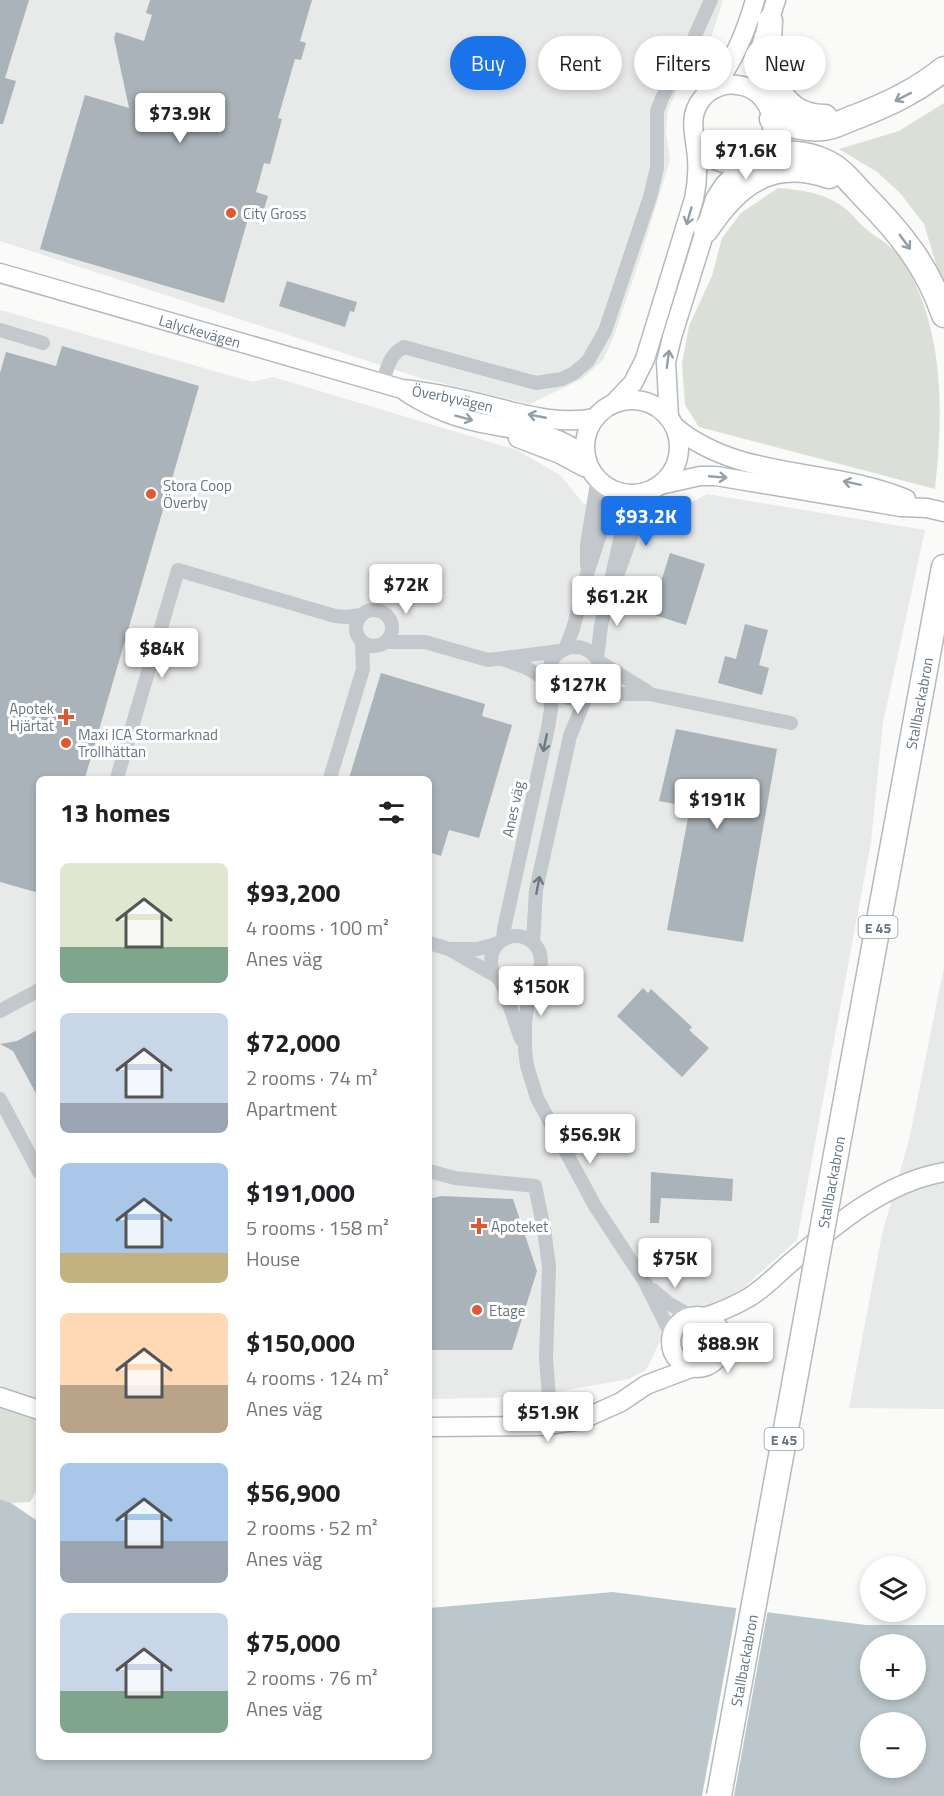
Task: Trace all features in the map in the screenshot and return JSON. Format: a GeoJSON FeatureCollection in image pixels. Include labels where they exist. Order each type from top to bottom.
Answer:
{"type":"FeatureCollection","features":[{"type":"Feature","properties":{"kind":"highway"},"geometry":{"type":"LineString","coordinates":[[773,10],[771,70],[777,88],[786,102],[795,110],[808,116],[857,116]]}},
{"type":"Feature","properties":{"kind":"highway"},"geometry":{"type":"LineString","coordinates":[[769,110],[792,126],[823,128],[907,95],[944,69]]}},
{"type":"Feature","properties":{"kind":"highway"},"geometry":{"type":"LineString","coordinates":[[753,158],[794,153],[812,156],[827,162],[850,181],[903,238],[936,290],[944,315]]}},
{"type":"Feature","properties":{"kind":"highway"},"geometry":{"type":"LineString","coordinates":[[706,230],[732,195],[747,183],[779,172],[802,171],[825,175],[867,199]]}},
{"type":"Feature","properties":{"kind":"highway","name":"Stallbackabron"},"geometry":{"type":"LineString","coordinates":[[719,1796],[944,567]]}},
{"type":"Feature","properties":{"kind":"main road"},"geometry":{"type":"LineString","coordinates":[[732,59],[739,48],[755,0]]}},
{"type":"Feature","properties":{"kind":"main road"},"geometry":{"type":"LineString","coordinates":[[657,487],[671,474],[679,454],[679,439],[671,421],[666,362],[677,316],[715,199],[729,179],[770,139],[769,110],[759,62],[761,46],[773,10]]}},
{"type":"Feature","properties":{"kind":"main road"},"geometry":{"type":"LineString","coordinates":[[732,84],[744,86],[756,92],[769,110]]}},
{"type":"Feature","properties":{"kind":"main road"},"geometry":{"type":"LineString","coordinates":[[592,469],[587,433],[595,418],[613,404],[633,383],[641,369],[682,242],[698,177],[693,119],[696,108],[712,90]]}},
{"type":"Feature","properties":{"kind":"main road"},"geometry":{"type":"LineString","coordinates":[[694,137],[700,149],[716,160],[734,164],[753,158]]}},
{"type":"Feature","properties":{"kind":"main road","name":"Lalyckevägen"},"geometry":{"type":"LineString","coordinates":[[0,273],[402,390]]}},
{"type":"Feature","properties":{"kind":"main road","name":"Överbyvägen"},"geometry":{"type":"LineString","coordinates":[[402,390],[420,402],[439,410],[489,425],[537,433],[561,440],[613,490],[627,494],[640,493],[700,476],[716,476],[890,505],[936,510]]}},
{"type":"Feature","properties":{"kind":"main road","name":"Överbyvägen"},"geometry":{"type":"LineString","coordinates":[[402,390],[451,396],[567,422],[595,418]]}},
{"type":"Feature","properties":{"kind":"main road","name":"Överbyvägen"},"geometry":{"type":"LineString","coordinates":[[613,404],[630,400],[647,402],[655,406],[694,441],[726,456],[877,489],[936,510]]}},
{"type":"Feature","properties":{"kind":"main road"},"geometry":{"type":"LineString","coordinates":[[646,1385],[660,1368],[679,1322],[726,1310],[750,1297],[859,1209],[900,1186],[944,1172]]}},
{"type":"Feature","properties":{"kind":"main road"},"geometry":{"type":"LineString","coordinates":[[723,1336],[750,1297]]}},
{"type":"Feature","properties":{"kind":"main road"},"geometry":{"type":"LineString","coordinates":[[432,1427],[551,1424],[581,1420],[621,1402],[646,1385],[691,1368],[707,1367],[718,1359],[723,1346],[723,1336],[719,1328],[698,1316]]}},
{"type":"Feature","properties":{"kind":"main road"},"geometry":{"type":"LineString","coordinates":[[671,1340],[672,1352],[678,1361],[691,1368]]}},
{"type":"Feature","properties":{"kind":"main road"},"geometry":{"type":"LineString","coordinates":[[0,1396],[36,1409]]}},
{"type":"Feature","properties":{"kind":"street"},"geometry":{"type":"LineString","coordinates":[[382,384],[396,350],[404,347],[536,383],[561,380],[574,374],[588,361],[605,331],[651,197],[657,168],[659,104],[711,0]]}},
{"type":"Feature","properties":{"kind":"street"},"geometry":{"type":"LineString","coordinates":[[0,330],[43,343]]}},
{"type":"Feature","properties":{"kind":"street"},"geometry":{"type":"LineString","coordinates":[[592,469],[595,500],[587,545],[587,574],[573,629],[562,650],[551,661],[549,675],[556,692],[571,699],[588,695],[650,694],[791,723]]}},
{"type":"Feature","properties":{"kind":"street"},"geometry":{"type":"LineString","coordinates":[[533,943],[536,890],[570,736],[588,695],[599,685],[601,679],[602,673],[598,659],[601,626],[609,591],[623,564],[639,515],[657,487]]}},
{"type":"Feature","properties":{"kind":"street"},"geometry":{"type":"LineString","coordinates":[[118,776],[178,570],[335,616],[361,615],[370,610],[379,610],[386,614],[392,623],[425,642],[478,658],[503,659],[573,647],[582,648],[650,694]]}},
{"type":"Feature","properties":{"kind":"street"},"geometry":{"type":"LineString","coordinates":[[361,615],[357,620],[363,669]]}},
{"type":"Feature","properties":{"kind":"street"},"geometry":{"type":"LineString","coordinates":[[335,616],[370,646],[384,643],[425,642]]}},
{"type":"Feature","properties":{"kind":"street"},"geometry":{"type":"LineString","coordinates":[[331,776],[363,669],[392,634],[392,623]]}},
{"type":"Feature","properties":{"kind":"street"},"geometry":{"type":"LineString","coordinates":[[503,659],[527,668],[551,683]]}},
{"type":"Feature","properties":{"kind":"street","name":"Anes väg"},"geometry":{"type":"LineString","coordinates":[[501,941],[548,728],[551,683]]}},
{"type":"Feature","properties":{"kind":"street"},"geometry":{"type":"LineString","coordinates":[[432,944],[449,948],[477,949],[519,936],[533,943],[541,959],[538,973],[531,981],[519,986],[506,985],[449,948]]}},
{"type":"Feature","properties":{"kind":"street"},"geometry":{"type":"LineString","coordinates":[[501,941],[491,958],[510,1004],[537,1098],[595,1206],[645,1282],[671,1340]]}},
{"type":"Feature","properties":{"kind":"street"},"geometry":{"type":"LineString","coordinates":[[525,1050],[525,1022],[531,981]]}},
{"type":"Feature","properties":{"kind":"street"},"geometry":{"type":"LineString","coordinates":[[0,1011],[36,992]]}},
{"type":"Feature","properties":{"kind":"street"},"geometry":{"type":"LineString","coordinates":[[0,1099],[36,1166]]}},
{"type":"Feature","properties":{"kind":"street"},"geometry":{"type":"LineString","coordinates":[[432,1172],[455,1178],[535,1186],[546,1238],[549,1267],[546,1358],[551,1424]]}},
{"type":"Feature","properties":{"kind":"street"},"geometry":{"type":"LineString","coordinates":[[645,1282],[668,1303],[698,1316]]}},
{"type":"Feature","properties":{"kind":"shaded area"},"geometry":{"type":"Polygon","coordinates":[[[0,0],[723,0],[712,36],[634,36],[634,90],[677,90],[668,110],[666,130],[670,160],[640,259],[614,336],[603,360],[582,379],[530,404],[420,378],[0,241],[0,0]]]}},
{"type":"Feature","properties":{"kind":"shaded area"},"geometry":{"type":"Polygon","coordinates":[[[944,103],[944,291],[924,224],[900,193],[877,172],[839,149],[899,131],[944,103]]]}},
{"type":"Feature","properties":{"kind":"shaded area"},"geometry":{"type":"Polygon","coordinates":[[[778,188],[817,194],[843,206],[866,229],[901,257],[915,283],[926,311],[933,339],[940,398],[935,489],[699,427],[685,405],[682,364],[689,326],[712,276],[722,238],[741,213],[778,188]]]}},
{"type":"Feature","properties":{"kind":"shaded area"},"geometry":{"type":"Polygon","coordinates":[[[0,310],[253,382],[273,377],[517,450],[560,475],[583,503],[650,524],[707,494],[925,530],[883,723],[871,842],[797,1240],[743,1288],[723,1300],[671,1319],[646,1370],[629,1379],[527,1397],[432,1399],[432,776],[36,776],[36,1399],[0,1388],[0,310]]]}},
{"type":"Feature","properties":{"kind":"shaded area"},"geometry":{"type":"Polygon","coordinates":[[[944,967],[944,1409],[849,1408],[882,1234],[909,1140],[944,967]]]}},
{"type":"Feature","properties":{"kind":"shaded area"},"geometry":{"type":"Polygon","coordinates":[[[0,1405],[36,1417],[36,1491],[30,1502],[11,1503],[0,1499],[0,1405]]]}},
{"type":"Feature","properties":{"kind":"shaded area"},"geometry":{"type":"Polygon","coordinates":[[[0,1499],[11,1503],[36,1520],[36,1760],[432,1760],[432,1608],[613,1592],[866,1625],[944,1625],[944,1796],[0,1796],[0,1499]]]}},
{"type":"Feature","properties":{"kind":"pier"},"geometry":{"type":"Polygon","coordinates":[[[737,1605],[768,1609],[734,1796],[702,1796],[737,1605]]]}},
{"type":"Feature","properties":{"kind":"building"},"geometry":{"type":"Polygon","coordinates":[[[0,0],[29,0],[5,78],[16,81],[3,124],[0,124],[0,0]]]}},
{"type":"Feature","properties":{"kind":"building"},"geometry":{"type":"Polygon","coordinates":[[[150,0],[312,0],[300,41],[306,43],[301,60],[295,59],[278,118],[282,119],[270,164],[264,163],[256,192],[268,196],[261,219],[249,215],[224,303],[40,249],[85,95],[129,108],[114,38],[116,32],[144,41],[152,15],[146,13],[150,0]]]}},
{"type":"Feature","properties":{"kind":"building"},"geometry":{"type":"Polygon","coordinates":[[[287,281],[357,302],[354,312],[350,311],[345,327],[279,306],[287,281]]]}},
{"type":"Feature","properties":{"kind":"building"},"geometry":{"type":"Polygon","coordinates":[[[62,346],[199,386],[86,776],[36,776],[36,892],[0,882],[0,373],[6,352],[56,366],[62,346]]]}},
{"type":"Feature","properties":{"kind":"building"},"geometry":{"type":"Polygon","coordinates":[[[670,553],[705,564],[686,625],[651,614],[670,553]]]}},
{"type":"Feature","properties":{"kind":"building"},"geometry":{"type":"Polygon","coordinates":[[[745,624],[768,630],[759,665],[769,668],[762,695],[718,683],[725,656],[736,659],[745,624]]]}},
{"type":"Feature","properties":{"kind":"building"},"geometry":{"type":"Polygon","coordinates":[[[381,673],[485,704],[482,716],[512,725],[479,838],[449,830],[441,856],[432,853],[432,776],[350,776],[381,673]]]}},
{"type":"Feature","properties":{"kind":"building"},"geometry":{"type":"Polygon","coordinates":[[[676,729],[777,749],[743,942],[667,930],[690,807],[659,801],[676,729]]]}},
{"type":"Feature","properties":{"kind":"building"},"geometry":{"type":"Polygon","coordinates":[[[643,988],[648,993],[651,989],[692,1027],[689,1030],[709,1048],[682,1077],[617,1016],[643,988]]]}},
{"type":"Feature","properties":{"kind":"building"},"geometry":{"type":"Polygon","coordinates":[[[36,1031],[36,1093],[13,1051],[0,1044],[17,1041],[36,1031]]]}},
{"type":"Feature","properties":{"kind":"building"},"geometry":{"type":"Polygon","coordinates":[[[651,1172],[733,1179],[732,1201],[661,1198],[659,1223],[650,1223],[651,1172]]]}},
{"type":"Feature","properties":{"kind":"building","name":"Etage"},"geometry":{"type":"Polygon","coordinates":[[[441,1196],[513,1199],[537,1271],[512,1350],[432,1350],[432,1198],[441,1196]]]}},
{"type":"Feature","properties":{"kind":"place","name":"City Gross"},"geometry":{"type":"Point","coordinates":[231,213]}},
{"type":"Feature","properties":{"kind":"place","name":"Stora Coop Överby"},"geometry":{"type":"Point","coordinates":[151,494]}},
{"type":"Feature","properties":{"kind":"place","name":"Apotek Hjärtat"},"geometry":{"type":"Point","coordinates":[66,717]}},
{"type":"Feature","properties":{"kind":"place","name":"Maxi ICA Stormarknad Trollhättan"},"geometry":{"type":"Point","coordinates":[66,743]}},
{"type":"Feature","properties":{"kind":"place","name":"Apoteket"},"geometry":{"type":"Point","coordinates":[479,1226]}},
{"type":"Feature","properties":{"kind":"place","name":"Etage"},"geometry":{"type":"Point","coordinates":[477,1310]}}]}
